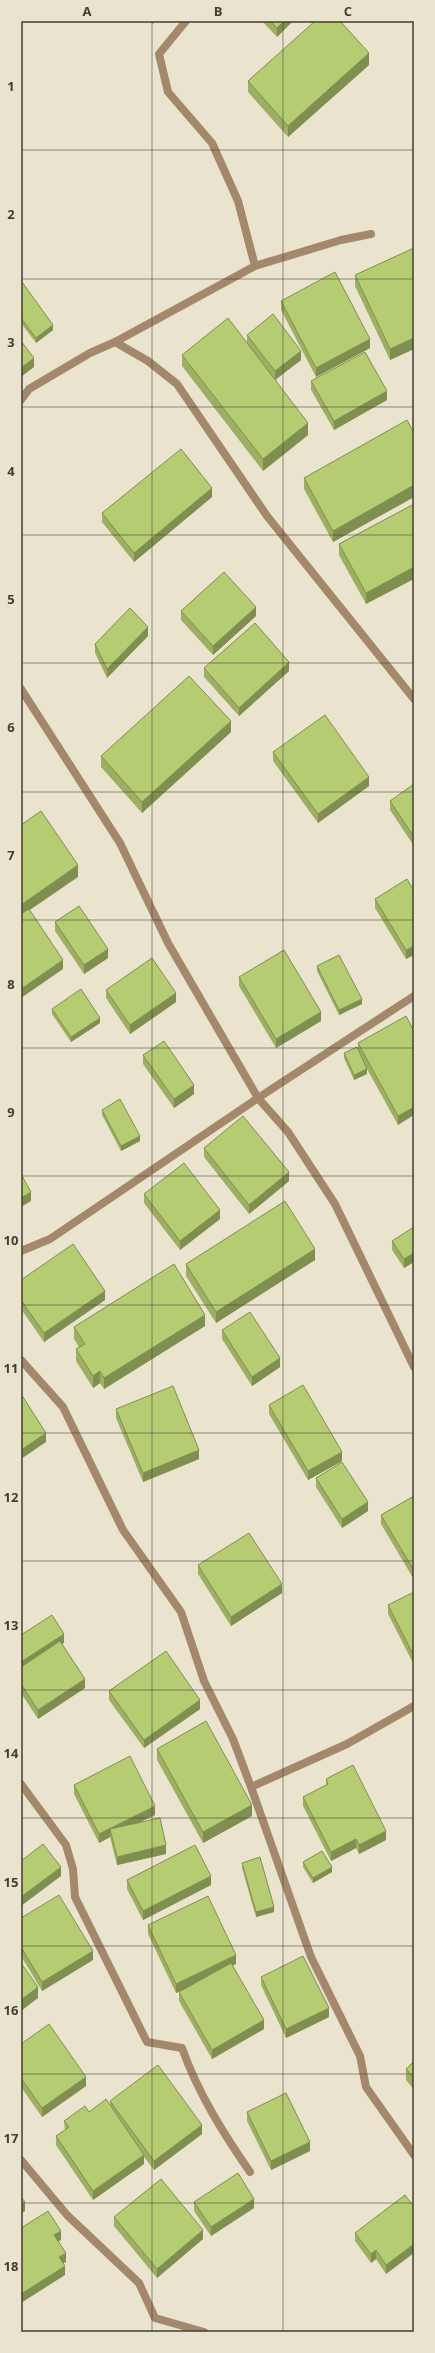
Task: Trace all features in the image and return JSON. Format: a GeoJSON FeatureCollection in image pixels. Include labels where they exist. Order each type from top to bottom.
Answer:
{"type":"FeatureCollection","features":[{"type":"Feature","properties":{"kind":"street"},"geometry":{"type":"LineString","coordinates":[[186,21],[159,54],[168,92],[212,142],[238,201],[255,266]]}},
{"type":"Feature","properties":{"kind":"street"},"geometry":{"type":"LineString","coordinates":[[21,400],[29,389],[90,353],[116,342],[255,266],[341,240],[371,234]]}},
{"type":"Feature","properties":{"kind":"street"},"geometry":{"type":"LineString","coordinates":[[116,342],[148,361],[178,384],[267,516],[414,700]]}},
{"type":"Feature","properties":{"kind":"street"},"geometry":{"type":"LineString","coordinates":[[21,689],[120,843],[168,943],[258,1098],[288,1132],[334,1204],[414,1367]]}},
{"type":"Feature","properties":{"kind":"street"},"geometry":{"type":"LineString","coordinates":[[21,1251],[50,1239],[258,1098],[414,996]]}},
{"type":"Feature","properties":{"kind":"street"},"geometry":{"type":"LineString","coordinates":[[21,1360],[63,1407],[123,1530],[181,1612],[204,1681],[233,1739],[311,1957],[360,2056],[366,2087],[414,2155]]}},
{"type":"Feature","properties":{"kind":"street"},"geometry":{"type":"LineString","coordinates":[[251,1787],[347,1744],[414,1706]]}},
{"type":"Feature","properties":{"kind":"street"},"geometry":{"type":"LineString","coordinates":[[21,1784],[66,1845],[73,1869],[75,1897],[148,2042],[182,2048],[188,2066],[222,2132],[250,2172]]}},
{"type":"Feature","properties":{"kind":"street"},"geometry":{"type":"LineString","coordinates":[[21,2160],[67,2215],[139,2283],[155,2318],[204,2332]]}},
{"type":"Feature","properties":{"kind":"building"},"geometry":{"type":"Polygon","coordinates":[[[270,21],[284,21],[277,28],[270,21]]]}},
{"type":"Feature","properties":{"kind":"building"},"geometry":{"type":"Polygon","coordinates":[[[315,21],[340,21],[369,53],[288,126],[248,81],[315,21]]]}},
{"type":"Feature","properties":{"kind":"building"},"geometry":{"type":"Polygon","coordinates":[[[414,248],[414,338],[390,349],[355,275],[414,248]]]}},
{"type":"Feature","properties":{"kind":"building"},"geometry":{"type":"Polygon","coordinates":[[[335,272],[370,339],[316,368],[281,301],[335,272]]]}},
{"type":"Feature","properties":{"kind":"building"},"geometry":{"type":"Polygon","coordinates":[[[21,282],[53,325],[36,338],[21,318],[21,282]]]}},
{"type":"Feature","properties":{"kind":"building"},"geometry":{"type":"Polygon","coordinates":[[[273,314],[301,351],[275,371],[247,335],[273,314]]]}},
{"type":"Feature","properties":{"kind":"building"},"geometry":{"type":"Polygon","coordinates":[[[228,318],[308,423],[263,459],[182,355],[228,318]]]}},
{"type":"Feature","properties":{"kind":"building"},"geometry":{"type":"Polygon","coordinates":[[[21,341],[34,358],[21,368],[21,341]]]}},
{"type":"Feature","properties":{"kind":"building"},"geometry":{"type":"Polygon","coordinates":[[[365,352],[387,391],[334,421],[311,381],[365,352]]]}},
{"type":"Feature","properties":{"kind":"building"},"geometry":{"type":"Polygon","coordinates":[[[407,420],[414,433],[414,485],[333,531],[304,478],[407,420]]]}},
{"type":"Feature","properties":{"kind":"building"},"geometry":{"type":"Polygon","coordinates":[[[181,449],[212,488],[134,553],[102,513],[181,449]]]}},
{"type":"Feature","properties":{"kind":"building"},"geometry":{"type":"Polygon","coordinates":[[[414,504],[414,567],[366,593],[339,544],[414,504]]]}},
{"type":"Feature","properties":{"kind":"building"},"geometry":{"type":"Polygon","coordinates":[[[224,572],[256,607],[213,646],[181,611],[224,572]]]}},
{"type":"Feature","properties":{"kind":"building"},"geometry":{"type":"Polygon","coordinates":[[[130,608],[148,627],[107,669],[95,644],[130,608]]]}},
{"type":"Feature","properties":{"kind":"building"},"geometry":{"type":"Polygon","coordinates":[[[255,623],[289,662],[239,708],[204,668],[255,623]]]}},
{"type":"Feature","properties":{"kind":"building"},"geometry":{"type":"Polygon","coordinates":[[[189,676],[231,721],[142,802],[101,756],[189,676]]]}},
{"type":"Feature","properties":{"kind":"building"},"geometry":{"type":"Polygon","coordinates":[[[325,715],[369,777],[318,814],[273,752],[325,715]]]}},
{"type":"Feature","properties":{"kind":"building"},"geometry":{"type":"Polygon","coordinates":[[[414,784],[414,837],[390,801],[414,784]]]}},
{"type":"Feature","properties":{"kind":"building"},"geometry":{"type":"Polygon","coordinates":[[[41,811],[78,865],[21,905],[21,825],[41,811]]]}},
{"type":"Feature","properties":{"kind":"building"},"geometry":{"type":"Polygon","coordinates":[[[407,879],[414,891],[414,946],[406,950],[375,899],[407,879]]]}},
{"type":"Feature","properties":{"kind":"building"},"geometry":{"type":"Polygon","coordinates":[[[79,906],[108,949],[84,965],[55,922],[79,906]]]}},
{"type":"Feature","properties":{"kind":"building"},"geometry":{"type":"Polygon","coordinates":[[[29,909],[63,960],[21,989],[21,914],[29,909]]]}},
{"type":"Feature","properties":{"kind":"building"},"geometry":{"type":"Polygon","coordinates":[[[284,950],[321,1012],[276,1039],[239,977],[284,950]]]}},
{"type":"Feature","properties":{"kind":"building"},"geometry":{"type":"Polygon","coordinates":[[[339,955],[362,999],[339,1010],[317,966],[339,955]]]}},
{"type":"Feature","properties":{"kind":"building"},"geometry":{"type":"Polygon","coordinates":[[[152,958],[176,993],[130,1025],[106,990],[152,958]]]}},
{"type":"Feature","properties":{"kind":"building"},"geometry":{"type":"Polygon","coordinates":[[[81,989],[100,1018],[71,1037],[52,1009],[81,989]]]}},
{"type":"Feature","properties":{"kind":"building"},"geometry":{"type":"Polygon","coordinates":[[[406,1016],[414,1031],[414,1107],[398,1116],[358,1043],[406,1016]]]}},
{"type":"Feature","properties":{"kind":"building"},"geometry":{"type":"Polygon","coordinates":[[[164,1041],[194,1085],[174,1099],[143,1055],[164,1041]]]}},
{"type":"Feature","properties":{"kind":"building"},"geometry":{"type":"Polygon","coordinates":[[[357,1047],[367,1069],[354,1075],[344,1053],[357,1047]]]}},
{"type":"Feature","properties":{"kind":"building"},"geometry":{"type":"Polygon","coordinates":[[[120,1099],[140,1136],[121,1146],[102,1110],[120,1099]]]}},
{"type":"Feature","properties":{"kind":"building"},"geometry":{"type":"Polygon","coordinates":[[[243,1116],[289,1172],[249,1205],[204,1148],[243,1116]]]}},
{"type":"Feature","properties":{"kind":"building"},"geometry":{"type":"Polygon","coordinates":[[[184,1163],[220,1210],[180,1241],[144,1194],[184,1163]]]}},
{"type":"Feature","properties":{"kind":"building"},"geometry":{"type":"Polygon","coordinates":[[[21,1174],[31,1192],[21,1198],[21,1174]]]}},
{"type":"Feature","properties":{"kind":"building"},"geometry":{"type":"Polygon","coordinates":[[[285,1201],[315,1249],[216,1312],[186,1264],[285,1201]]]}},
{"type":"Feature","properties":{"kind":"building"},"geometry":{"type":"Polygon","coordinates":[[[414,1227],[414,1253],[404,1259],[392,1241],[414,1227]]]}},
{"type":"Feature","properties":{"kind":"building"},"geometry":{"type":"Polygon","coordinates":[[[73,1244],[105,1291],[44,1333],[21,1300],[21,1280],[73,1244]]]}},
{"type":"Feature","properties":{"kind":"building"},"geometry":{"type":"Polygon","coordinates":[[[174,1264],[205,1315],[104,1378],[100,1371],[93,1376],[76,1349],[85,1344],[74,1327],[174,1264]]]}},
{"type":"Feature","properties":{"kind":"building"},"geometry":{"type":"Polygon","coordinates":[[[250,1312],[280,1358],[252,1377],[222,1330],[250,1312]]]}},
{"type":"Feature","properties":{"kind":"building"},"geometry":{"type":"Polygon","coordinates":[[[303,1385],[342,1452],[308,1471],[269,1405],[303,1385]]]}},
{"type":"Feature","properties":{"kind":"building"},"geometry":{"type":"Polygon","coordinates":[[[173,1386],[199,1450],[143,1473],[116,1409],[173,1386]]]}},
{"type":"Feature","properties":{"kind":"building"},"geometry":{"type":"Polygon","coordinates":[[[21,1394],[46,1433],[21,1450],[21,1394]]]}},
{"type":"Feature","properties":{"kind":"building"},"geometry":{"type":"Polygon","coordinates":[[[342,1462],[368,1502],[342,1519],[316,1478],[342,1462]]]}},
{"type":"Feature","properties":{"kind":"building"},"geometry":{"type":"Polygon","coordinates":[[[414,1496],[414,1568],[413,1569],[381,1515],[414,1496]]]}},
{"type":"Feature","properties":{"kind":"building"},"geometry":{"type":"Polygon","coordinates":[[[249,1533],[282,1584],[231,1617],[198,1565],[249,1533]]]}},
{"type":"Feature","properties":{"kind":"building"},"geometry":{"type":"Polygon","coordinates":[[[414,1592],[414,1656],[388,1605],[414,1592]]]}},
{"type":"Feature","properties":{"kind":"building"},"geometry":{"type":"Polygon","coordinates":[[[52,1615],[64,1634],[21,1662],[21,1635],[52,1615]]]}},
{"type":"Feature","properties":{"kind":"building"},"geometry":{"type":"Polygon","coordinates":[[[60,1641],[85,1679],[38,1710],[21,1684],[21,1667],[60,1641]]]}},
{"type":"Feature","properties":{"kind":"building"},"geometry":{"type":"Polygon","coordinates":[[[166,1651],[200,1700],[144,1740],[109,1691],[166,1651]]]}},
{"type":"Feature","properties":{"kind":"building"},"geometry":{"type":"Polygon","coordinates":[[[206,1721],[252,1805],[203,1832],[157,1749],[206,1721]]]}},
{"type":"Feature","properties":{"kind":"building"},"geometry":{"type":"Polygon","coordinates":[[[130,1756],[155,1806],[99,1834],[74,1785],[130,1756]]]}},
{"type":"Feature","properties":{"kind":"building"},"geometry":{"type":"Polygon","coordinates":[[[353,1765],[386,1831],[359,1845],[356,1839],[331,1852],[303,1797],[328,1784],[326,1779],[353,1765]]]}},
{"type":"Feature","properties":{"kind":"building"},"geometry":{"type":"Polygon","coordinates":[[[160,1818],[166,1845],[117,1857],[110,1829],[160,1818]]]}},
{"type":"Feature","properties":{"kind":"building"},"geometry":{"type":"Polygon","coordinates":[[[43,1844],[61,1867],[21,1897],[21,1861],[43,1844]]]}},
{"type":"Feature","properties":{"kind":"building"},"geometry":{"type":"Polygon","coordinates":[[[195,1845],[211,1876],[143,1911],[127,1880],[195,1845]]]}},
{"type":"Feature","properties":{"kind":"building"},"geometry":{"type":"Polygon","coordinates":[[[322,1851],[332,1867],[313,1878],[303,1862],[322,1851]]]}},
{"type":"Feature","properties":{"kind":"building"},"geometry":{"type":"Polygon","coordinates":[[[260,1857],[274,1907],[256,1912],[242,1863],[260,1857]]]}},
{"type":"Feature","properties":{"kind":"building"},"geometry":{"type":"Polygon","coordinates":[[[59,1895],[93,1951],[42,1982],[21,1947],[21,1918],[59,1895]]]}},
{"type":"Feature","properties":{"kind":"building"},"geometry":{"type":"Polygon","coordinates":[[[208,1896],[236,1955],[176,1984],[148,1925],[208,1896]]]}},
{"type":"Feature","properties":{"kind":"building"},"geometry":{"type":"Polygon","coordinates":[[[303,1956],[329,2008],[286,2029],[261,1977],[303,1956]]]}},
{"type":"Feature","properties":{"kind":"building"},"geometry":{"type":"Polygon","coordinates":[[[21,1963],[38,1987],[21,2000],[21,1963]]]}},
{"type":"Feature","properties":{"kind":"building"},"geometry":{"type":"Polygon","coordinates":[[[231,1963],[264,2020],[212,2050],[179,1992],[231,1963]]]}},
{"type":"Feature","properties":{"kind":"building"},"geometry":{"type":"Polygon","coordinates":[[[49,2024],[86,2077],[42,2108],[21,2078],[21,2044],[49,2024]]]}},
{"type":"Feature","properties":{"kind":"building"},"geometry":{"type":"Polygon","coordinates":[[[414,2061],[414,2078],[406,2069],[414,2061]]]}},
{"type":"Feature","properties":{"kind":"building"},"geometry":{"type":"Polygon","coordinates":[[[158,2065],[202,2125],[154,2161],[110,2101],[158,2065]]]}},
{"type":"Feature","properties":{"kind":"building"},"geometry":{"type":"Polygon","coordinates":[[[286,2093],[310,2142],[271,2161],[247,2112],[286,2093]]]}},
{"type":"Feature","properties":{"kind":"building"},"geometry":{"type":"Polygon","coordinates":[[[106,2099],[144,2155],[93,2191],[56,2136],[69,2127],[64,2121],[85,2106],[89,2112],[106,2099]]]}},
{"type":"Feature","properties":{"kind":"building"},"geometry":{"type":"Polygon","coordinates":[[[238,2173],[254,2199],[211,2227],[194,2202],[238,2173]]]}},
{"type":"Feature","properties":{"kind":"building"},"geometry":{"type":"Polygon","coordinates":[[[161,2179],[203,2230],[157,2269],[114,2217],[161,2179]]]}},
{"type":"Feature","properties":{"kind":"building"},"geometry":{"type":"Polygon","coordinates":[[[405,2195],[414,2207],[414,2244],[386,2265],[376,2250],[371,2254],[355,2233],[405,2195]]]}},
{"type":"Feature","properties":{"kind":"building"},"geometry":{"type":"Polygon","coordinates":[[[21,2197],[25,2202],[21,2205],[21,2197]]]}},
{"type":"Feature","properties":{"kind":"building"},"geometry":{"type":"Polygon","coordinates":[[[48,2211],[61,2231],[54,2235],[66,2253],[59,2257],[65,2266],[21,2294],[21,2228],[48,2211]]]}}]}
